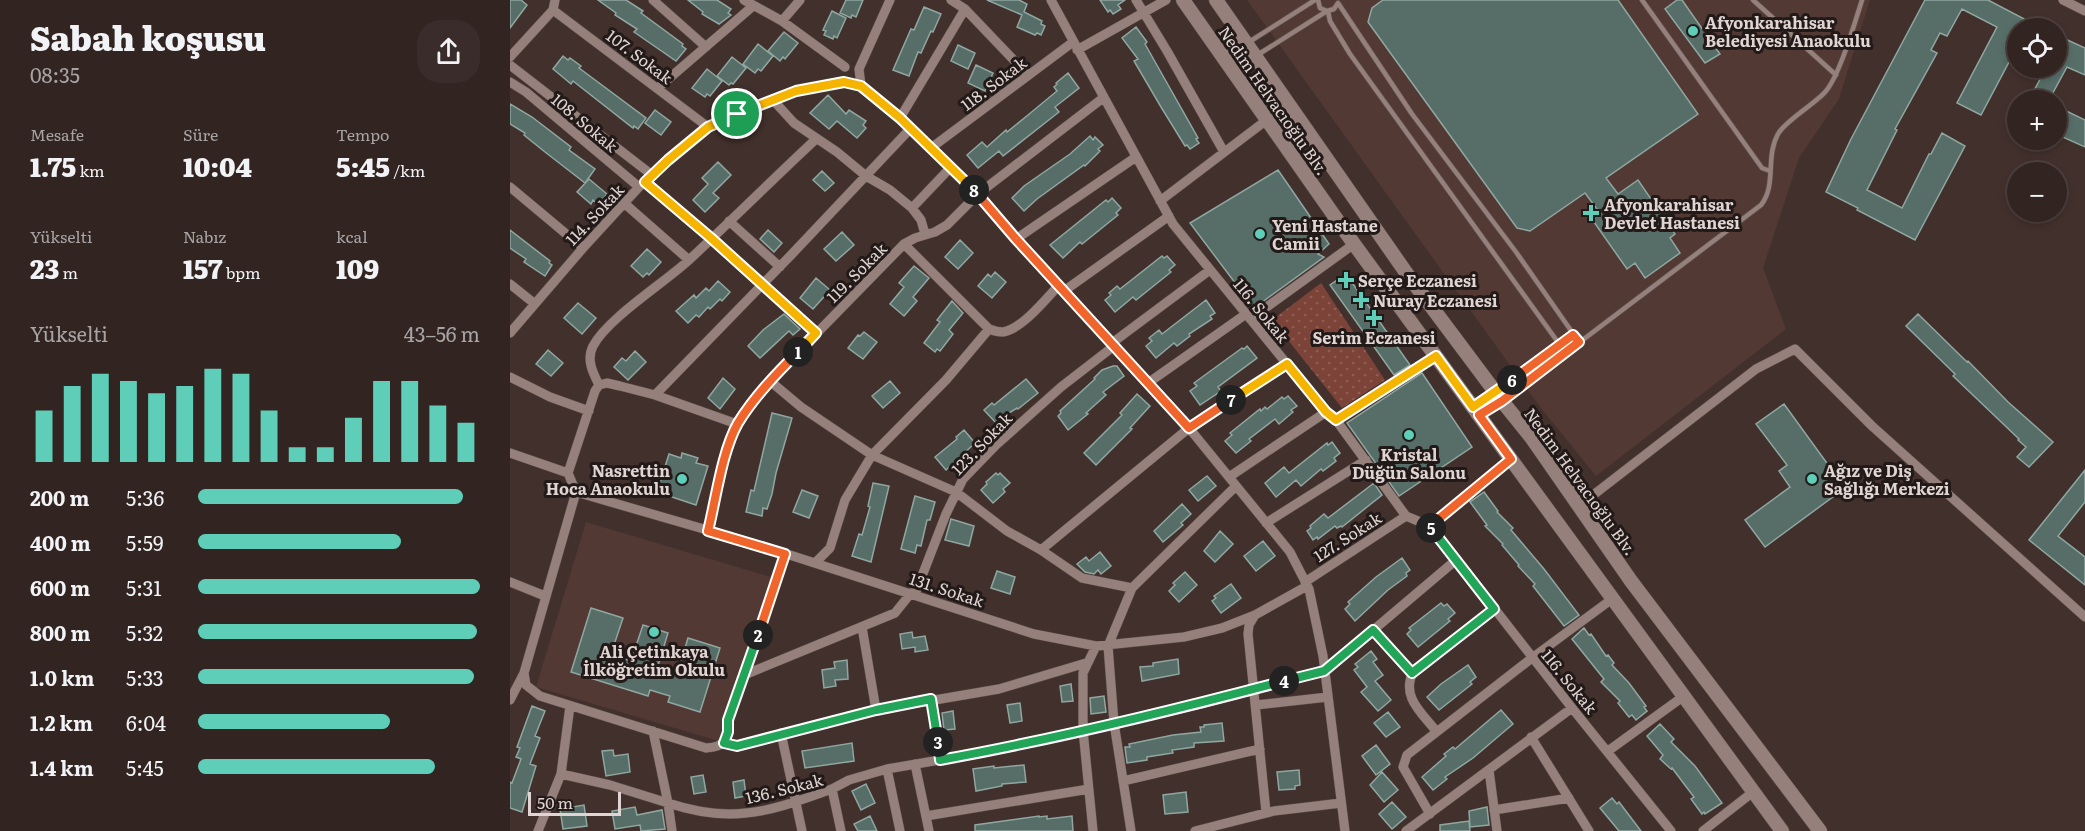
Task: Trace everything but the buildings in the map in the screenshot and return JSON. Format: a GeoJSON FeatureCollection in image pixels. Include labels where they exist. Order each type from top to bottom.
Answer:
{"type":"FeatureCollection","features":[{"type":"Feature","properties":{"kind":"main road","name":"Nedim Helvacıoğlu Blv."},"geometry":{"type":"LineString","coordinates":[[1184,0],[1354,244],[1782,831]]}},
{"type":"Feature","properties":{"kind":"main road","name":"Nedim Helvacıoğlu Blv."},"geometry":{"type":"LineString","coordinates":[[1216,0],[1407,274],[1531,437],[1631,581],[1820,831]]}},
{"type":"Feature","properties":{"kind":"main road"},"geometry":{"type":"LineString","coordinates":[[1224,57],[1256,56]]}},
{"type":"Feature","properties":{"kind":"street"},"geometry":{"type":"LineString","coordinates":[[510,57],[553,10],[555,0]]}},
{"type":"Feature","properties":{"kind":"street"},"geometry":{"type":"LineString","coordinates":[[653,0],[706,47]]}},
{"type":"Feature","properties":{"kind":"street"},"geometry":{"type":"LineString","coordinates":[[744,0],[782,21],[845,67],[860,69]]}},
{"type":"Feature","properties":{"kind":"street"},"geometry":{"type":"LineString","coordinates":[[782,21],[800,0]]}},
{"type":"Feature","properties":{"kind":"street"},"geometry":{"type":"LineString","coordinates":[[890,0],[860,69],[861,86],[911,128],[978,194],[1016,239],[1189,428],[1290,552],[1306,584],[1324,671],[1345,831]]}},
{"type":"Feature","properties":{"kind":"street"},"geometry":{"type":"LineString","coordinates":[[951,0],[965,9],[1028,75]]}},
{"type":"Feature","properties":{"kind":"street","name":"116. Sokak"},"geometry":{"type":"LineString","coordinates":[[1051,0],[1168,216],[1326,412],[1336,420],[1406,516],[1430,526],[1671,831]]}},
{"type":"Feature","properties":{"kind":"street"},"geometry":{"type":"LineString","coordinates":[[1136,0],[1224,152]]}},
{"type":"Feature","properties":{"kind":"street","name":"118. Sokak"},"geometry":{"type":"LineString","coordinates":[[931,148],[1028,75],[1075,46],[1166,0]]}},
{"type":"Feature","properties":{"kind":"street"},"geometry":{"type":"LineString","coordinates":[[2063,0],[2085,11]]}},
{"type":"Feature","properties":{"kind":"street"},"geometry":{"type":"LineString","coordinates":[[658,88],[753,6]]}},
{"type":"Feature","properties":{"kind":"street"},"geometry":{"type":"LineString","coordinates":[[900,118],[965,9]]}},
{"type":"Feature","properties":{"kind":"street","name":"107. Sokak"},"geometry":{"type":"LineString","coordinates":[[553,10],[708,127]]}},
{"type":"Feature","properties":{"kind":"street"},"geometry":{"type":"LineString","coordinates":[[510,65],[711,238],[816,333]]}},
{"type":"Feature","properties":{"kind":"street"},"geometry":{"type":"LineString","coordinates":[[844,82],[845,67]]}},
{"type":"Feature","properties":{"kind":"street","name":"108. Sokak"},"geometry":{"type":"LineString","coordinates":[[510,82],[645,182]]}},
{"type":"Feature","properties":{"kind":"street","name":"114. Sokak"},"geometry":{"type":"LineString","coordinates":[[510,333],[624,203],[708,127],[796,91],[844,82],[861,86]]}},
{"type":"Feature","properties":{"kind":"street","name":"119. Sokak"},"geometry":{"type":"LineString","coordinates":[[708,531],[725,458],[737,424],[770,381],[904,244],[947,225],[978,194],[1103,98]]}},
{"type":"Feature","properties":{"kind":"street"},"geometry":{"type":"LineString","coordinates":[[772,100],[794,123],[912,208],[921,220],[925,234]]}},
{"type":"Feature","properties":{"kind":"street"},"geometry":{"type":"LineString","coordinates":[[1160,201],[1268,119]]}},
{"type":"Feature","properties":{"kind":"street"},"geometry":{"type":"LineString","coordinates":[[655,395],[763,285],[911,128]]}},
{"type":"Feature","properties":{"kind":"street"},"geometry":{"type":"LineString","coordinates":[[599,385],[592,371],[590,358],[593,346],[613,323],[689,260],[816,139]]}},
{"type":"Feature","properties":{"kind":"street"},"geometry":{"type":"LineString","coordinates":[[1016,239],[1136,157]]}},
{"type":"Feature","properties":{"kind":"street"},"geometry":{"type":"LineString","coordinates":[[912,208],[951,167]]}},
{"type":"Feature","properties":{"kind":"street"},"geometry":{"type":"LineString","coordinates":[[510,187],[583,248]]}},
{"type":"Feature","properties":{"kind":"street"},"geometry":{"type":"LineString","coordinates":[[624,203],[689,260]]}},
{"type":"Feature","properties":{"kind":"street"},"geometry":{"type":"LineString","coordinates":[[904,244],[989,329],[1000,332],[1011,330],[1062,288],[1168,216]]}},
{"type":"Feature","properties":{"kind":"street"},"geometry":{"type":"LineString","coordinates":[[729,220],[780,267]]}},
{"type":"Feature","properties":{"kind":"street"},"geometry":{"type":"LineString","coordinates":[[1148,383],[1354,244]]}},
{"type":"Feature","properties":{"kind":"street","name":"123. Sokak"},"geometry":{"type":"LineString","coordinates":[[913,594],[963,479],[995,446],[1061,387],[1210,270]]}},
{"type":"Feature","properties":{"kind":"street"},"geometry":{"type":"LineString","coordinates":[[510,284],[535,304]]}},
{"type":"Feature","properties":{"kind":"street"},"geometry":{"type":"LineString","coordinates":[[815,563],[830,548],[846,500],[872,455],[946,380],[989,329]]}},
{"type":"Feature","properties":{"kind":"street"},"geometry":{"type":"LineString","coordinates":[[1579,506],[1756,369],[1795,349],[1872,426],[2085,617]]}},
{"type":"Feature","properties":{"kind":"street"},"geometry":{"type":"LineString","coordinates":[[1336,420],[1436,356]]}},
{"type":"Feature","properties":{"kind":"street"},"geometry":{"type":"LineString","coordinates":[[1041,550],[1189,428],[1287,364]]}},
{"type":"Feature","properties":{"kind":"street"},"geometry":{"type":"LineString","coordinates":[[510,377],[550,397],[589,411]]}},
{"type":"Feature","properties":{"kind":"street"},"geometry":{"type":"LineString","coordinates":[[770,381],[801,407],[872,455],[956,492],[1007,531],[1083,578],[1132,588]]}},
{"type":"Feature","properties":{"kind":"street"},"geometry":{"type":"LineString","coordinates":[[510,700],[524,674],[576,492],[568,473],[599,385],[607,383],[655,395],[737,424]]}},
{"type":"Feature","properties":{"kind":"street"},"geometry":{"type":"LineString","coordinates":[[1229,477],[1326,412]]}},
{"type":"Feature","properties":{"kind":"street"},"geometry":{"type":"LineString","coordinates":[[510,453],[568,473]]}},
{"type":"Feature","properties":{"kind":"street"},"geometry":{"type":"LineString","coordinates":[[1430,526],[1511,459]]}},
{"type":"Feature","properties":{"kind":"street"},"geometry":{"type":"LineString","coordinates":[[1266,523],[1366,460]]}},
{"type":"Feature","properties":{"kind":"street"},"geometry":{"type":"LineString","coordinates":[[1131,831],[1114,723],[1108,646],[1132,588],[1236,486]]}},
{"type":"Feature","properties":{"kind":"street","name":"131. Sokak"},"geometry":{"type":"LineString","coordinates":[[576,492],[815,563],[1034,634],[1096,646],[1184,637],[1222,628],[1255,615],[1306,584]]}},
{"type":"Feature","properties":{"kind":"street","name":"127. Sokak"},"geometry":{"type":"LineString","coordinates":[[1306,584],[1406,516]]}},
{"type":"Feature","properties":{"kind":"street"},"geometry":{"type":"LineString","coordinates":[[524,674],[526,685],[540,696],[706,748],[717,747],[724,743],[728,732],[728,720],[785,554]]}},
{"type":"Feature","properties":{"kind":"street"},"geometry":{"type":"LineString","coordinates":[[832,789],[849,780],[887,769],[992,751],[1205,703],[1324,671],[1456,560]]}},
{"type":"Feature","properties":{"kind":"street"},"geometry":{"type":"LineString","coordinates":[[510,582],[545,596]]}},
{"type":"Feature","properties":{"kind":"street"},"geometry":{"type":"LineString","coordinates":[[744,675],[895,613],[913,594]]}},
{"type":"Feature","properties":{"kind":"street"},"geometry":{"type":"LineString","coordinates":[[1430,814],[1403,767],[1407,755],[1612,599]]}},
{"type":"Feature","properties":{"kind":"street"},"geometry":{"type":"LineString","coordinates":[[1436,731],[1416,707],[1409,693],[1409,679],[1412,673],[1494,609]]}},
{"type":"Feature","properties":{"kind":"street"},"geometry":{"type":"LineString","coordinates":[[1255,615],[1249,625],[1248,634],[1266,812]]}},
{"type":"Feature","properties":{"kind":"street"},"geometry":{"type":"LineString","coordinates":[[862,627],[876,710]]}},
{"type":"Feature","properties":{"kind":"street"},"geometry":{"type":"LineString","coordinates":[[1373,630],[1412,673]]}},
{"type":"Feature","properties":{"kind":"street"},"geometry":{"type":"LineString","coordinates":[[1094,831],[1083,730],[1083,672],[1096,646]]}},
{"type":"Feature","properties":{"kind":"street"},"geometry":{"type":"LineString","coordinates":[[724,743],[737,746],[876,710],[999,689],[1086,663]]}},
{"type":"Feature","properties":{"kind":"street"},"geometry":{"type":"LineString","coordinates":[[1608,751],[1684,696]]}},
{"type":"Feature","properties":{"kind":"street"},"geometry":{"type":"LineString","coordinates":[[1256,705],[1328,697]]}},
{"type":"Feature","properties":{"kind":"street"},"geometry":{"type":"LineString","coordinates":[[931,699],[940,760]]}},
{"type":"Feature","properties":{"kind":"street"},"geometry":{"type":"LineString","coordinates":[[538,831],[561,774],[570,706]]}},
{"type":"Feature","properties":{"kind":"street"},"geometry":{"type":"LineString","coordinates":[[1406,831],[1572,708]]}},
{"type":"Feature","properties":{"kind":"street"},"geometry":{"type":"LineString","coordinates":[[653,731],[672,831]]}},
{"type":"Feature","properties":{"kind":"street"},"geometry":{"type":"LineString","coordinates":[[781,733],[802,831]]}},
{"type":"Feature","properties":{"kind":"street"},"geometry":{"type":"LineString","coordinates":[[1531,737],[1589,831]]}},
{"type":"Feature","properties":{"kind":"street"},"geometry":{"type":"LineString","coordinates":[[1123,781],[1260,749]]}},
{"type":"Feature","properties":{"kind":"street"},"geometry":{"type":"LineString","coordinates":[[915,764],[929,831]]}},
{"type":"Feature","properties":{"kind":"street"},"geometry":{"type":"LineString","coordinates":[[887,769],[900,831]]}},
{"type":"Feature","properties":{"kind":"street"},"geometry":{"type":"LineString","coordinates":[[1489,770],[1497,831]]}},
{"type":"Feature","properties":{"kind":"street","name":"136. Sokak"},"geometry":{"type":"LineString","coordinates":[[561,774],[610,785],[692,811],[746,813],[797,802],[832,789],[842,831]]}},
{"type":"Feature","properties":{"kind":"street"},"geometry":{"type":"LineString","coordinates":[[926,816],[1089,789]]}},
{"type":"Feature","properties":{"kind":"street"},"geometry":{"type":"LineString","coordinates":[[1703,831],[1753,792]]}},
{"type":"Feature","properties":{"kind":"street"},"geometry":{"type":"LineString","coordinates":[[1494,810],[1569,798]]}},
{"type":"Feature","properties":{"kind":"street"},"geometry":{"type":"LineString","coordinates":[[1195,831],[1266,812],[1341,803]]}},
{"type":"Feature","properties":{"kind":"lane"},"geometry":{"type":"LineString","coordinates":[[1248,43],[1316,0],[1320,8],[1327,11]]}},
{"type":"Feature","properties":{"kind":"lane"},"geometry":{"type":"LineString","coordinates":[[1642,0],[1762,168],[1770,171]]}},
{"type":"Feature","properties":{"kind":"lane"},"geometry":{"type":"LineString","coordinates":[[1753,0],[1836,75]]}},
{"type":"Feature","properties":{"kind":"lane"},"geometry":{"type":"LineString","coordinates":[[1476,411],[1579,342],[1761,205],[1767,198],[1770,187],[1770,171],[1778,134],[1824,93],[1836,75],[1862,0]]}},
{"type":"Feature","properties":{"kind":"lane"},"geometry":{"type":"LineString","coordinates":[[1256,56],[1327,11],[1334,9],[1338,2],[1412,114],[1516,252],[1579,342]]}},
{"type":"Feature","properties":{"kind":"lane"},"geometry":{"type":"LineString","coordinates":[[1327,11],[1330,21],[1350,54],[1565,352]]}},
{"type":"Feature","properties":{"kind":"lane"},"geometry":{"type":"LineString","coordinates":[[1476,411],[1573,335]]}},
{"type":"Feature","properties":{"kind":"shaded area","name":"Afyonkarahisar Devlet Hastanesi"},"geometry":{"type":"Polygon","coordinates":[[[1247,0],[1870,0],[1839,99],[1799,158],[1763,268],[1786,329],[1596,476],[1540,407],[1247,0]]]}},
{"type":"Feature","properties":{"kind":"shaded area"},"geometry":{"type":"Polygon","coordinates":[[[1321,283],[1385,380],[1342,408],[1272,320],[1321,283]]]}},
{"type":"Feature","properties":{"kind":"shaded area","name":"Ali Çetinkaya İlköğretim Okulu"},"geometry":{"type":"Polygon","coordinates":[[[586,522],[771,577],[722,742],[536,687],[586,522]]]}},
{"type":"Feature","properties":{"kind":"place","name":"Afyonkarahisar Belediyesi Anaokulu"},"geometry":{"type":"Point","coordinates":[1693,31]}},
{"type":"Feature","properties":{"kind":"place","name":"Afyonkarahisar Devlet Hastanesi"},"geometry":{"type":"Point","coordinates":[1591,213]}},
{"type":"Feature","properties":{"kind":"place","name":"Yeni Hastane Camii"},"geometry":{"type":"Point","coordinates":[1260,234]}},
{"type":"Feature","properties":{"kind":"place","name":"Serçe Eczanesi"},"geometry":{"type":"Point","coordinates":[1346,280]}},
{"type":"Feature","properties":{"kind":"place","name":"Nuray Eczanesi"},"geometry":{"type":"Point","coordinates":[1361,300]}},
{"type":"Feature","properties":{"kind":"place","name":"Serim Eczanesi"},"geometry":{"type":"Point","coordinates":[1374,318]}},
{"type":"Feature","properties":{"kind":"place","name":"Kristal Düğün Salonu"},"geometry":{"type":"Point","coordinates":[1409,435]}},
{"type":"Feature","properties":{"kind":"place","name":"Nasrettin Hoca Anaokulu"},"geometry":{"type":"Point","coordinates":[682,479]}},
{"type":"Feature","properties":{"kind":"place","name":"Ağız ve Diş Sağlığı Merkezi"},"geometry":{"type":"Point","coordinates":[1812,479]}},
{"type":"Feature","properties":{"kind":"place","name":"Ali Çetinkaya İlköğretim Okulu"},"geometry":{"type":"Point","coordinates":[654,632]}},
{"type":"Feature","properties":{"kind":"route"},"geometry":{"type":"LineString","coordinates":[[844,82],[861,86],[900,118],[978,194],[1016,239],[1189,428],[1287,364],[1326,412],[1336,420],[1436,356],[1473,407],[1573,335],[1579,342],[1502,401],[1479,415],[1511,459],[1430,526],[1494,609],[1412,673],[1373,630],[1324,671],[1205,703],[992,751],[940,760],[931,699],[795,729],[737,746],[724,743],[728,732],[728,720],[785,554],[708,531],[725,458],[737,424],[770,381],[816,333],[645,182],[708,127],[737,114],[796,91],[844,82]]}}]}
